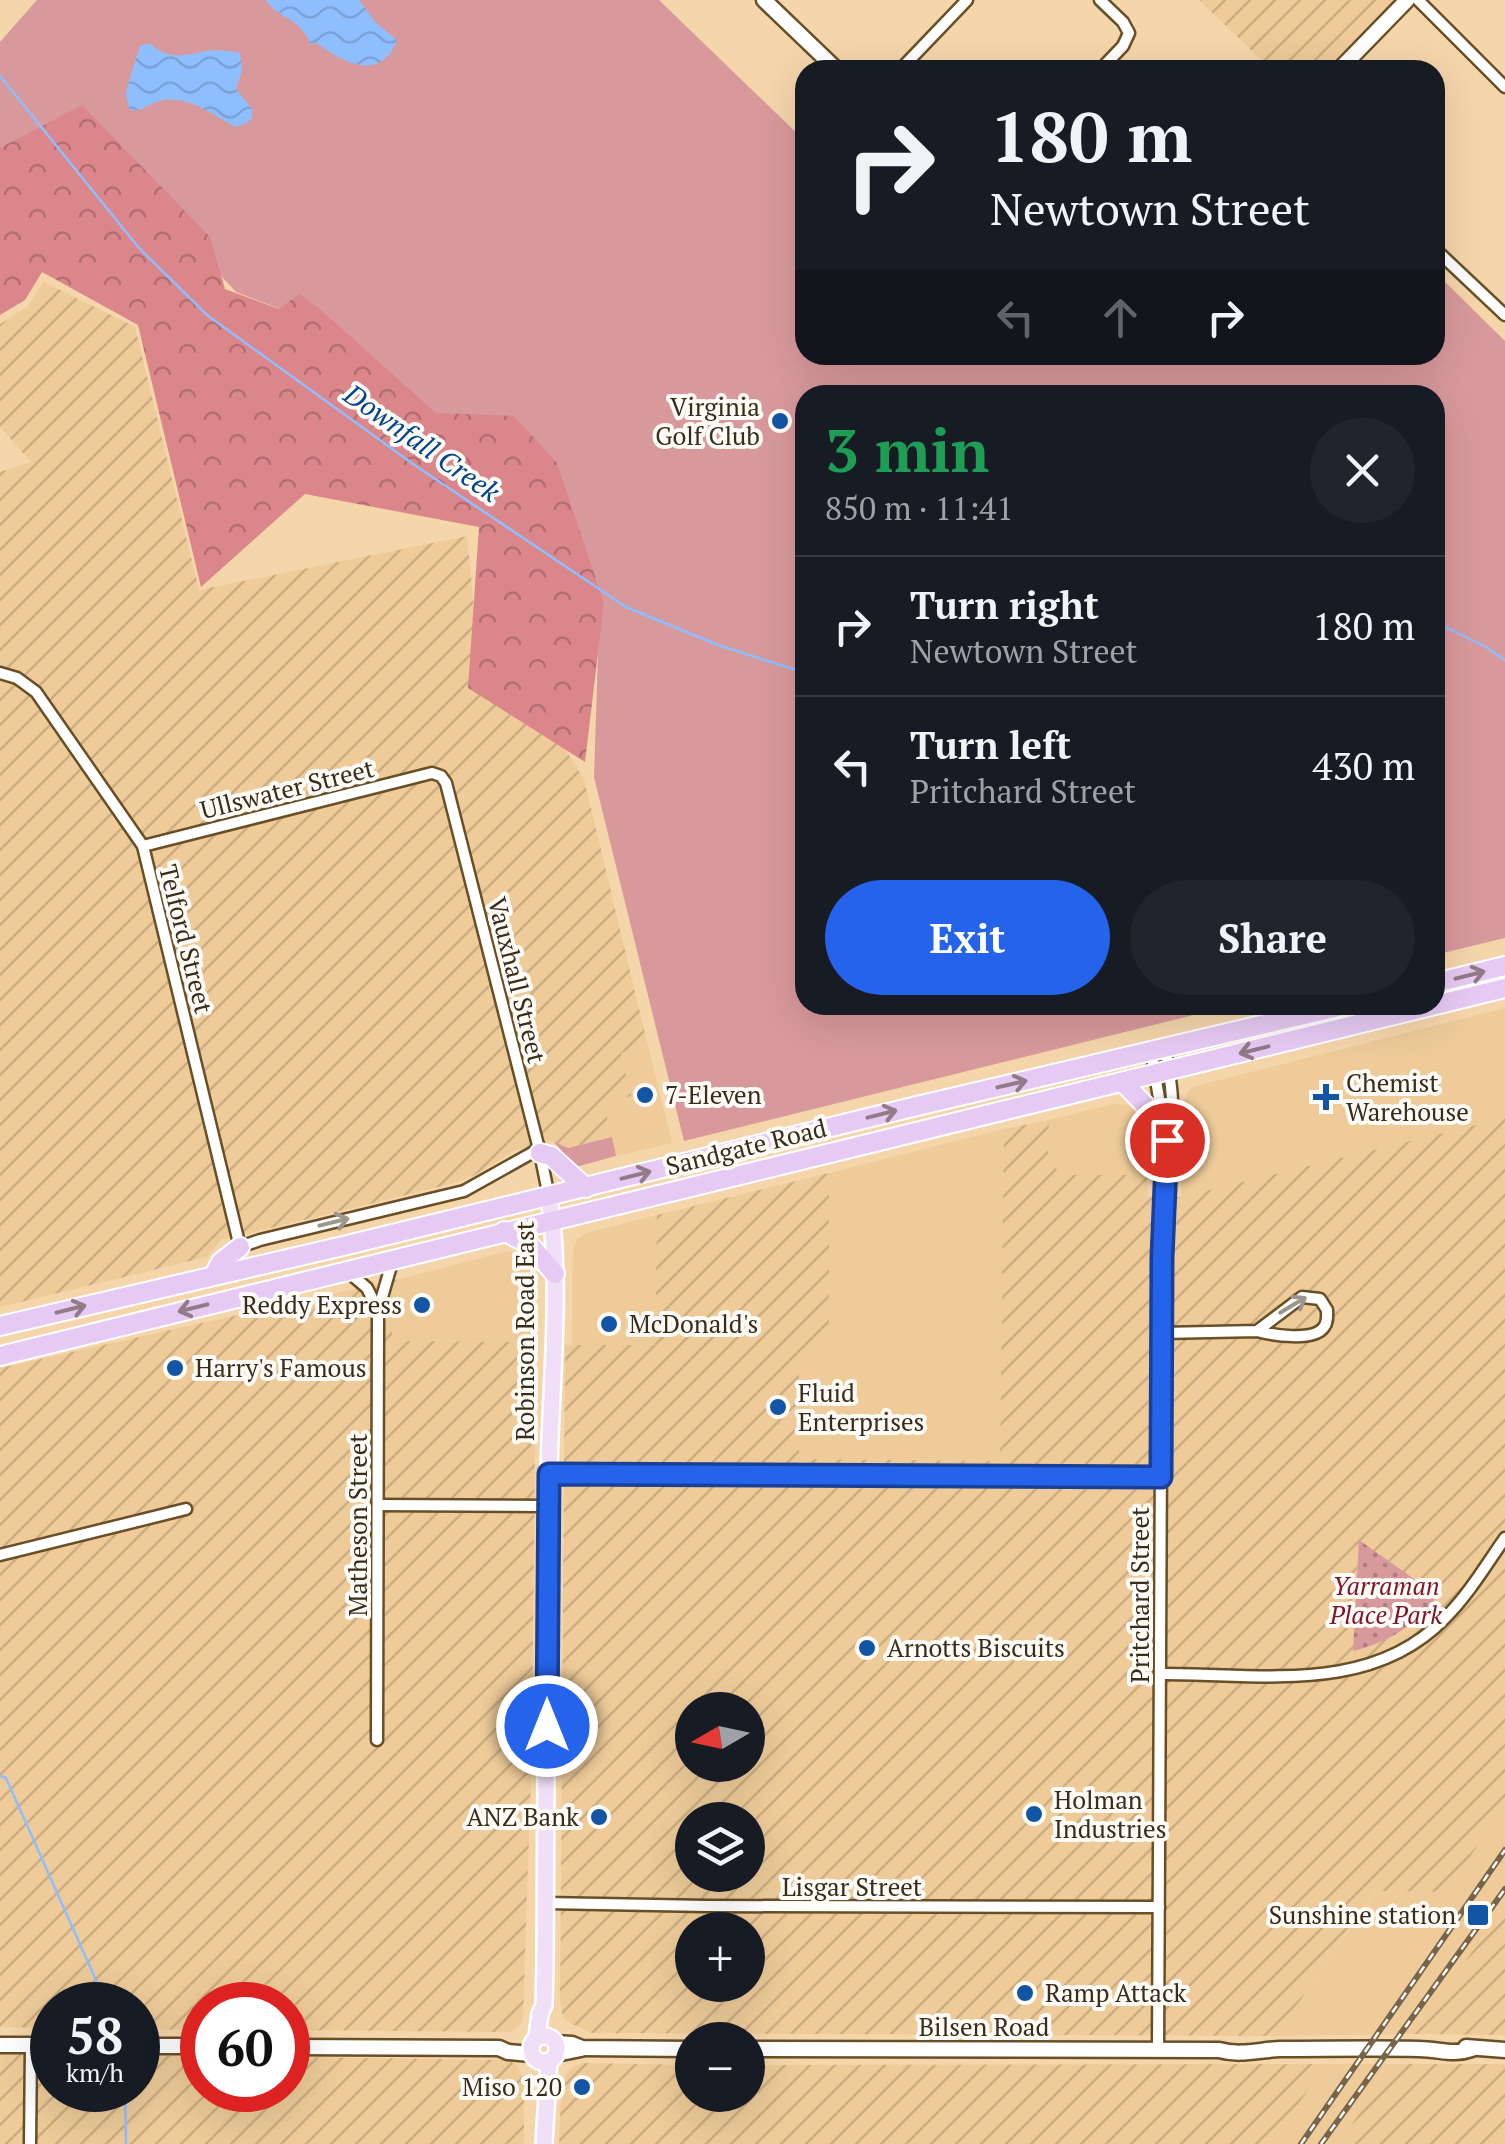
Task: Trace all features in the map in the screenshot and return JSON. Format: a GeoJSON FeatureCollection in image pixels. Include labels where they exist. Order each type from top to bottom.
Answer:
{"type":"FeatureCollection","features":[{"type":"Feature","properties":{"kind":"highway"},"geometry":{"type":"LineString","coordinates":[[1445,981],[1505,966]]}},
{"type":"Feature","properties":{"kind":"highway","name":"Sandgate Road"},"geometry":{"type":"LineString","coordinates":[[1445,1003],[1505,988]]}},
{"type":"Feature","properties":{"kind":"highway","name":"Sandgate Road"},"geometry":{"type":"LineString","coordinates":[[0,1326],[1304,1015]]}},
{"type":"Feature","properties":{"kind":"highway","name":"Sandgate Road"},"geometry":{"type":"LineString","coordinates":[[0,1356],[1395,1015]]}},
{"type":"Feature","properties":{"kind":"highway"},"geometry":{"type":"LineString","coordinates":[[1122,1082],[1161,1119]]}},
{"type":"Feature","properties":{"kind":"highway"},"geometry":{"type":"LineString","coordinates":[[539,1151],[551,1156],[586,1188]]}},
{"type":"Feature","properties":{"kind":"highway"},"geometry":{"type":"LineString","coordinates":[[504,1231],[530,1245],[556,1274]]}},
{"type":"Feature","properties":{"kind":"highway"},"geometry":{"type":"LineString","coordinates":[[214,1275],[221,1262],[240,1247]]}},
{"type":"Feature","properties":{"kind":"main road","name":"Robinson Road East"},"geometry":{"type":"LineString","coordinates":[[544,2144],[549,2086],[540,2014],[544,2005],[549,1474],[556,1274],[549,1197]]}},
{"type":"Feature","properties":{"kind":"street"},"geometry":{"type":"LineString","coordinates":[[910,60],[967,0]]}},
{"type":"Feature","properties":{"kind":"street"},"geometry":{"type":"LineString","coordinates":[[1100,0],[1129,33],[1110,60]]}},
{"type":"Feature","properties":{"kind":"street"},"geometry":{"type":"LineString","coordinates":[[1349,60],[1407,0]]}},
{"type":"Feature","properties":{"kind":"street"},"geometry":{"type":"LineString","coordinates":[[1418,0],[1505,87]]}},
{"type":"Feature","properties":{"kind":"street"},"geometry":{"type":"LineString","coordinates":[[765,1],[827,60]]}},
{"type":"Feature","properties":{"kind":"street"},"geometry":{"type":"LineString","coordinates":[[1445,258],[1505,315]]}},
{"type":"Feature","properties":{"kind":"street","name":"Telford Street"},"geometry":{"type":"LineString","coordinates":[[0,672],[36,692],[143,846],[240,1247]]}},
{"type":"Feature","properties":{"kind":"street","name":"Ullswater Street"},"geometry":{"type":"LineString","coordinates":[[143,846],[432,773],[441,776]]}},
{"type":"Feature","properties":{"kind":"street","name":"Vauxhall Street"},"geometry":{"type":"LineString","coordinates":[[441,776],[446,783],[549,1197]]}},
{"type":"Feature","properties":{"kind":"street","name":"Pritchard Street"},"geometry":{"type":"LineString","coordinates":[[1158,1050],[1172,1109],[1167,1140],[1162,1333],[1158,2050]]}},
{"type":"Feature","properties":{"kind":"street","name":"Pritchard Street"},"geometry":{"type":"LineString","coordinates":[[1162,1072],[1161,1130],[1167,1140]]}},
{"type":"Feature","properties":{"kind":"street"},"geometry":{"type":"LineString","coordinates":[[240,1247],[464,1191],[539,1151]]}},
{"type":"Feature","properties":{"kind":"street","name":"Matheson Street"},"geometry":{"type":"LineString","coordinates":[[376,1740],[378,1312],[393,1258]]}},
{"type":"Feature","properties":{"kind":"street"},"geometry":{"type":"LineString","coordinates":[[346,1270],[370,1292],[378,1312]]}},
{"type":"Feature","properties":{"kind":"street"},"geometry":{"type":"LineString","coordinates":[[1162,1333],[1314,1334],[1325,1327],[1327,1310],[1320,1299],[1302,1297],[1257,1331]]}},
{"type":"Feature","properties":{"kind":"street"},"geometry":{"type":"LineString","coordinates":[[549,1474],[1161,1477]]}},
{"type":"Feature","properties":{"kind":"street"},"geometry":{"type":"LineString","coordinates":[[378,1505],[549,1506]]}},
{"type":"Feature","properties":{"kind":"street"},"geometry":{"type":"LineString","coordinates":[[0,1555],[186,1509]]}},
{"type":"Feature","properties":{"kind":"street"},"geometry":{"type":"LineString","coordinates":[[1160,1674],[1315,1676],[1351,1671],[1386,1659],[1407,1649],[1444,1620],[1505,1538]]}},
{"type":"Feature","properties":{"kind":"street","name":"Lisgar Street"},"geometry":{"type":"LineString","coordinates":[[546,1903],[1159,1907]]}},
{"type":"Feature","properties":{"kind":"street"},"geometry":{"type":"LineString","coordinates":[[310,2047],[500,2048],[508,2052],[572,2044],[582,2048],[675,2049]]}},
{"type":"Feature","properties":{"kind":"street"},"geometry":{"type":"LineString","coordinates":[[0,2045],[30,2045]]}},
{"type":"Feature","properties":{"kind":"street","name":"Bilsen Road"},"geometry":{"type":"LineString","coordinates":[[765,2049],[1219,2050],[1235,2054],[1266,2050],[1436,2049],[1454,2054],[1472,2048],[1505,2050]]}},
{"type":"Feature","properties":{"kind":"street"},"geometry":{"type":"LineString","coordinates":[[30,2112],[30,2144]]}},
{"type":"Feature","properties":{"kind":"shaded area"},"geometry":{"type":"Polygon","coordinates":[[[1199,0],[1395,0],[1337,60],[1262,60],[1199,0]]]}},
{"type":"Feature","properties":{"kind":"shaded area"},"geometry":{"type":"Polygon","coordinates":[[[44,282],[135,327],[199,590],[467,536],[478,648],[546,719],[584,779],[648,1046],[621,1053],[631,1096],[603,1102],[612,1137],[568,1148],[553,1141],[516,1150],[473,1176],[451,1184],[221,1240],[207,1257],[0,1307],[0,472],[31,462],[0,427],[0,324],[27,307],[44,282]]]}},
{"type":"Feature","properties":{"kind":"shaded area"},"geometry":{"type":"Polygon","coordinates":[[[1505,1008],[1505,1118],[1181,1197],[1183,1107],[1192,1087],[1505,1008]]]}},
{"type":"Feature","properties":{"kind":"shaded area","name":"7-Eleven"},"geometry":{"type":"Polygon","coordinates":[[[648,1046],[672,1143],[616,1156],[603,1102],[631,1095],[621,1053],[648,1046]]]}},
{"type":"Feature","properties":{"kind":"shaded area"},"geometry":{"type":"Polygon","coordinates":[[[1113,1104],[1130,1105],[1140,1112],[1146,1126],[1147,1175],[1062,1175],[1048,1160],[1049,1120],[1113,1104]]]}},
{"type":"Feature","properties":{"kind":"shaded area"},"geometry":{"type":"Polygon","coordinates":[[[1505,1118],[1505,1807],[1445,1892],[1375,1891],[1276,2036],[765,2034],[765,2022],[675,2022],[675,2033],[592,2033],[570,2023],[563,2018],[560,2001],[565,1345],[655,1345],[657,1215],[829,1173],[829,1331],[799,1371],[799,1459],[1000,1461],[1004,1129],[1049,1120],[1048,1160],[1062,1175],[1147,1175],[1148,1196],[1181,1197],[1505,1118]]]}},
{"type":"Feature","properties":{"kind":"shaded area"},"geometry":{"type":"Polygon","coordinates":[[[1004,1129],[1001,1461],[799,1459],[799,1371],[829,1331],[829,1173],[1004,1129]]]}},
{"type":"Feature","properties":{"kind":"shaded area"},"geometry":{"type":"Polygon","coordinates":[[[657,1215],[656,1345],[572,1345],[573,1251],[577,1239],[657,1215]]]}},
{"type":"Feature","properties":{"kind":"shaded area"},"geometry":{"type":"Polygon","coordinates":[[[509,1251],[521,1253],[531,1262],[537,1285],[536,1342],[391,1341],[392,1293],[400,1279],[509,1251]]]}},
{"type":"Feature","properties":{"kind":"shaded area"},"geometry":{"type":"Polygon","coordinates":[[[400,1279],[392,1293],[392,1341],[536,1342],[532,1745],[523,2017],[515,2030],[310,2030],[310,1982],[180,1982],[180,2030],[160,2029],[160,1982],[30,1982],[30,2028],[0,2027],[0,1368],[400,1279]]]}},
{"type":"Feature","properties":{"kind":"shaded area"},"geometry":{"type":"Polygon","coordinates":[[[1505,1807],[1505,1905],[1414,2034],[1276,2036],[1376,1891],[1445,1892],[1505,1807]]]}},
{"type":"Feature","properties":{"kind":"shaded area"},"geometry":{"type":"Polygon","coordinates":[[[1505,1905],[1505,2035],[1414,2034],[1505,1905]]]}},
{"type":"Feature","properties":{"kind":"shaded area"},"geometry":{"type":"Polygon","coordinates":[[[0,2053],[30,2054],[30,2112],[160,2112],[160,2055],[180,2056],[180,2112],[310,2112],[310,2057],[508,2060],[518,2066],[524,2081],[524,2144],[0,2144],[0,2053]]]}},
{"type":"Feature","properties":{"kind":"shaded area"},"geometry":{"type":"Polygon","coordinates":[[[1326,2064],[1394,2064],[1338,2144],[1271,2144],[1326,2064]]]}},
{"type":"Feature","properties":{"kind":"shaded area"},"geometry":{"type":"Polygon","coordinates":[[[1326,2064],[1271,2144],[559,2144],[561,2097],[566,2073],[574,2066],[675,2065],[675,2112],[765,2112],[765,2065],[1326,2064]]]}},
{"type":"Feature","properties":{"kind":"shaded area"},"geometry":{"type":"Polygon","coordinates":[[[1394,2064],[1505,2064],[1505,2144],[1338,2144],[1394,2064]]]}},
{"type":"Feature","properties":{"kind":"green space","name":"Virginia Golf Club"},"geometry":{"type":"Polygon","coordinates":[[[37,0],[659,0],[795,131],[795,365],[1445,365],[1445,282],[1505,341],[1505,938],[1445,953],[1445,385],[795,385],[795,1015],[1194,1015],[684,1141],[594,777],[600,594],[411,430],[334,330],[236,292],[96,141],[0,293],[0,42],[37,0]]]}},
{"type":"Feature","properties":{"kind":"green space"},"geometry":{"type":"Polygon","coordinates":[[[82,105],[210,237],[225,289],[279,309],[299,294],[436,413],[514,416],[557,463],[604,603],[585,762],[468,688],[479,527],[305,494],[201,587],[138,325],[42,272],[25,300],[0,315],[0,148],[82,105]]]}},
{"type":"Feature","properties":{"kind":"green space"},"geometry":{"type":"Polygon","coordinates":[[[612,1137],[616,1156],[576,1167],[553,1141],[568,1148],[612,1137]]]}},
{"type":"Feature","properties":{"kind":"green space","name":"Yarraman Place Park"},"geometry":{"type":"Polygon","coordinates":[[[1359,1540],[1438,1596],[1400,1631],[1353,1651],[1359,1540]]]}},
{"type":"Feature","properties":{"kind":"water"},"geometry":{"type":"Polygon","coordinates":[[[266,0],[359,0],[376,23],[397,40],[382,61],[372,65],[350,62],[317,43],[312,45],[298,26],[266,0]]]}},
{"type":"Feature","properties":{"kind":"water"},"geometry":{"type":"Polygon","coordinates":[[[151,44],[171,55],[215,50],[240,53],[242,70],[236,89],[252,109],[252,118],[235,127],[199,106],[179,100],[130,110],[126,94],[135,61],[141,45],[151,44]]]}},
{"type":"Feature","properties":{"kind":"waterway","name":"Downfall Creek"},"geometry":{"type":"LineString","coordinates":[[0,76],[139,248],[207,315],[413,464],[626,607],[718,645],[795,670]]}},
{"type":"Feature","properties":{"kind":"waterway","name":"Downfall Creek"},"geometry":{"type":"LineString","coordinates":[[1445,627],[1505,660]]}},
{"type":"Feature","properties":{"kind":"waterway"},"geometry":{"type":"LineString","coordinates":[[0,1776],[6,1778],[97,1982]]}},
{"type":"Feature","properties":{"kind":"waterway"},"geometry":{"type":"LineString","coordinates":[[125,2112],[126,2144]]}},
{"type":"Feature","properties":{"kind":"railway"},"geometry":{"type":"LineString","coordinates":[[1301,2144],[1505,1850]]}},
{"type":"Feature","properties":{"kind":"railway"},"geometry":{"type":"LineString","coordinates":[[1321,2144],[1505,1889]]}},
{"type":"Feature","properties":{"kind":"place","name":"Virginia Golf Club"},"geometry":{"type":"Point","coordinates":[780,421]}},
{"type":"Feature","properties":{"kind":"place","name":"7-Eleven"},"geometry":{"type":"Point","coordinates":[645,1095]}},
{"type":"Feature","properties":{"kind":"place","name":"Chemist Warehouse"},"geometry":{"type":"Point","coordinates":[1326,1097]}},
{"type":"Feature","properties":{"kind":"place","name":"Reddy Express"},"geometry":{"type":"Point","coordinates":[422,1305]}},
{"type":"Feature","properties":{"kind":"place","name":"McDonald's"},"geometry":{"type":"Point","coordinates":[609,1324]}},
{"type":"Feature","properties":{"kind":"place","name":"Harry's Famous"},"geometry":{"type":"Point","coordinates":[175,1368]}},
{"type":"Feature","properties":{"kind":"place","name":"Fluid Enterprises"},"geometry":{"type":"Point","coordinates":[778,1407]}},
{"type":"Feature","properties":{"kind":"place","name":"Arnotts Biscuits"},"geometry":{"type":"Point","coordinates":[867,1648]}},
{"type":"Feature","properties":{"kind":"place","name":"Holman Industries"},"geometry":{"type":"Point","coordinates":[1034,1814]}},
{"type":"Feature","properties":{"kind":"place","name":"ANZ Bank"},"geometry":{"type":"Point","coordinates":[599,1817]}},
{"type":"Feature","properties":{"kind":"place","name":"Sunshine station"},"geometry":{"type":"Point","coordinates":[1478,1915]}},
{"type":"Feature","properties":{"kind":"place","name":"Ramp Attack"},"geometry":{"type":"Point","coordinates":[1025,1993]}},
{"type":"Feature","properties":{"kind":"place","name":"Miso 120"},"geometry":{"type":"Point","coordinates":[582,2087]}},
{"type":"Feature","properties":{"kind":"route"},"geometry":{"type":"LineString","coordinates":[[547,1726],[549,1474],[1161,1477],[1167,1140]]}}]}
